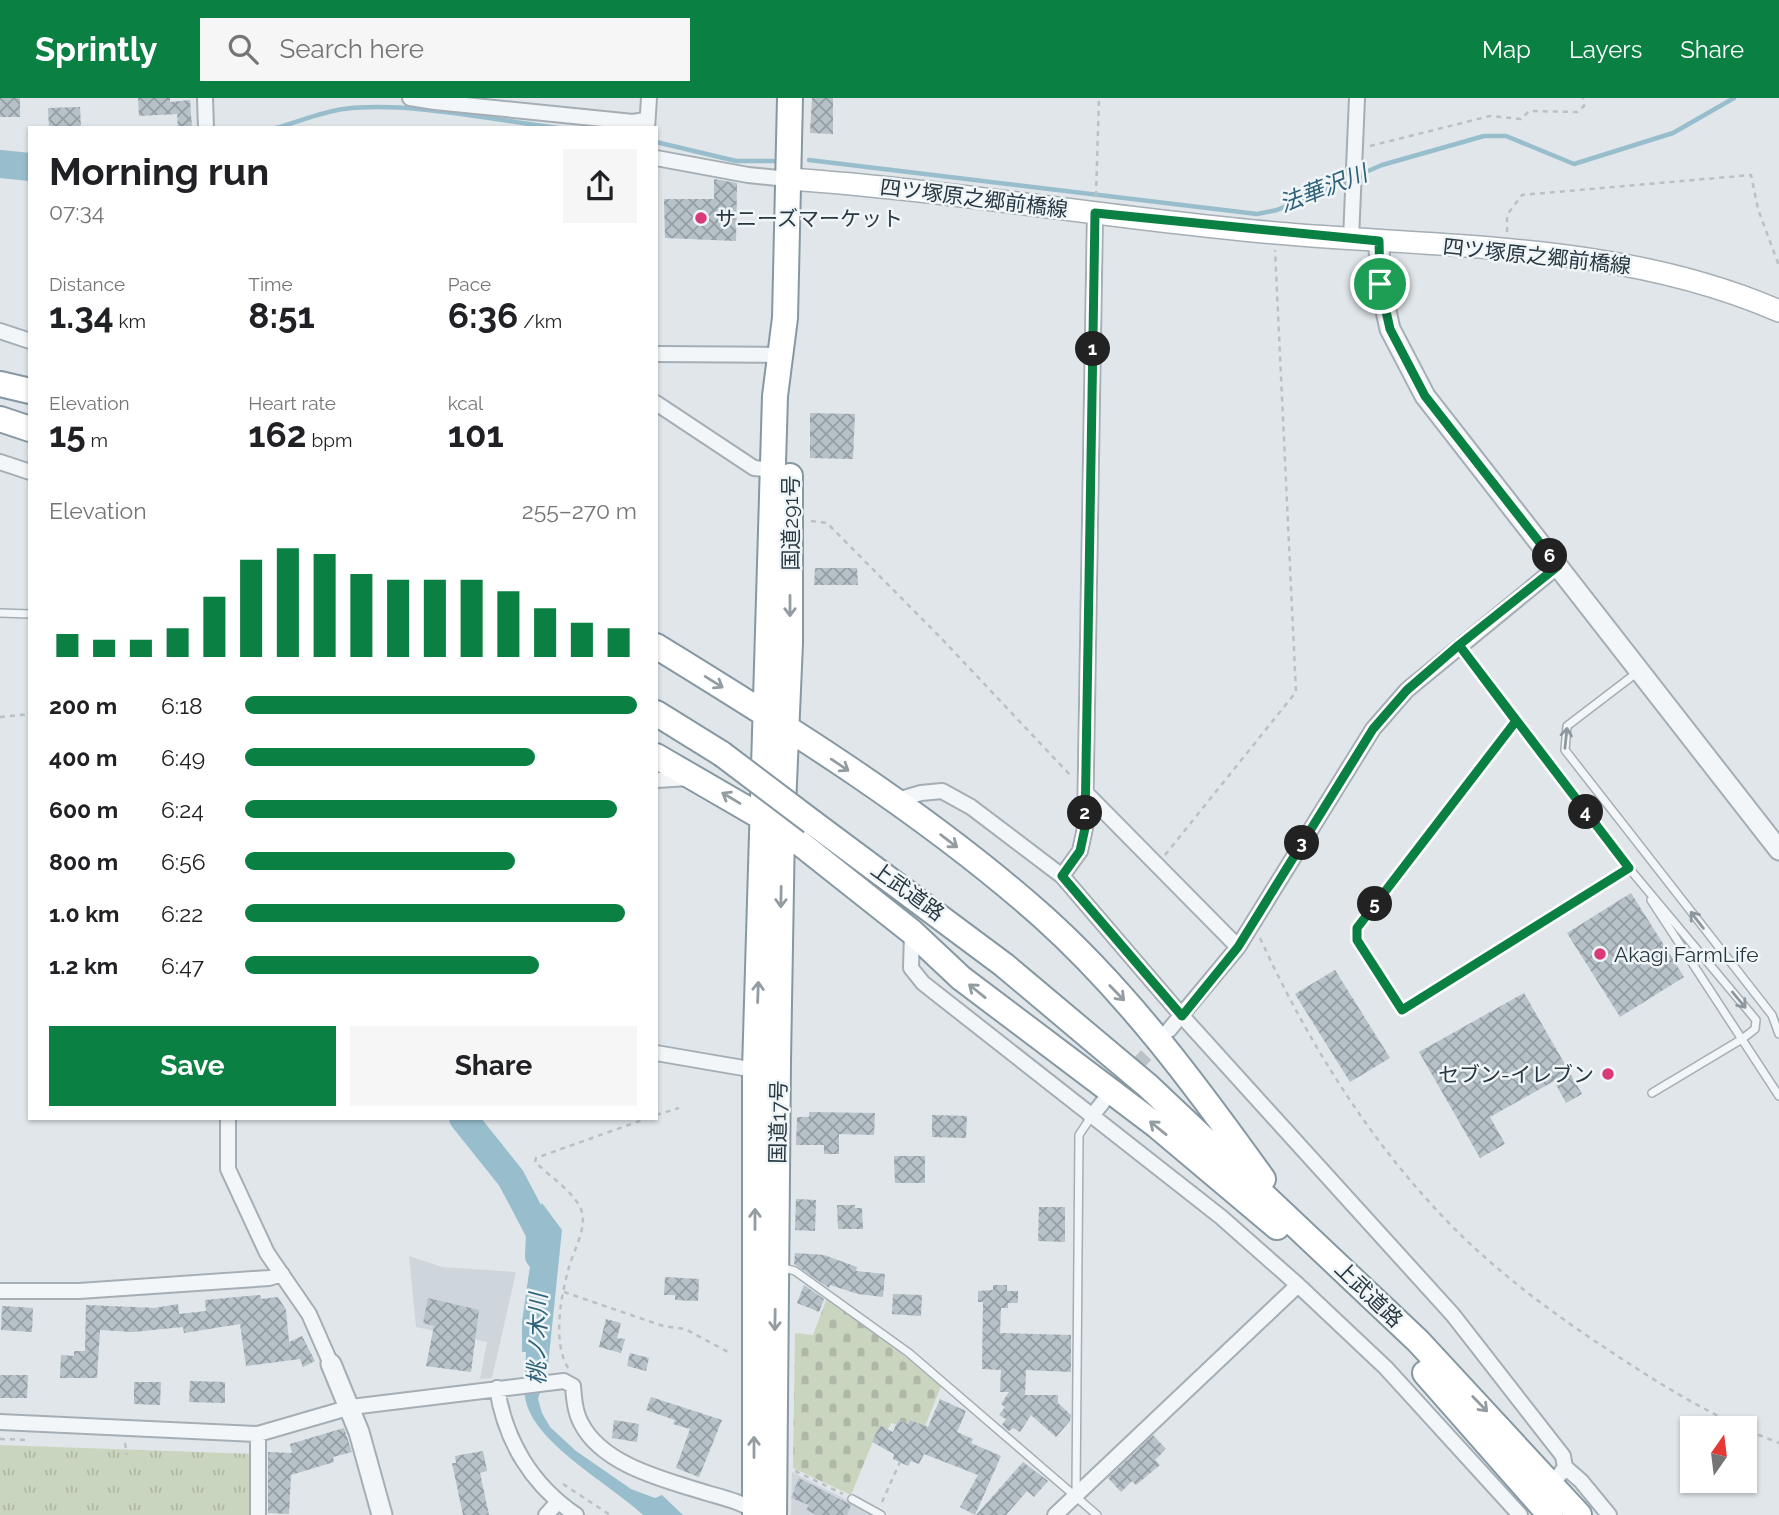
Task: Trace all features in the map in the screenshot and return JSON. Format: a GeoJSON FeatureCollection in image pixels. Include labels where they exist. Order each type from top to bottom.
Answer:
{"type":"FeatureCollection","features":[{"type":"Feature","properties":{"kind":"highway","name":"国道291号"},"geometry":{"type":"LineString","coordinates":[[776,722],[775,396],[785,318],[790,98]]}},
{"type":"Feature","properties":{"kind":"highway","name":"国道291号"},"geometry":{"type":"LineString","coordinates":[[776,722],[790,521],[790,367],[785,318]]}},
{"type":"Feature","properties":{"kind":"highway"},"geometry":{"type":"LineString","coordinates":[[0,384],[28,391]]}},
{"type":"Feature","properties":{"kind":"highway"},"geometry":{"type":"LineString","coordinates":[[0,407],[28,416]]}},
{"type":"Feature","properties":{"kind":"highway"},"geometry":{"type":"LineString","coordinates":[[0,419],[28,428]]}},
{"type":"Feature","properties":{"kind":"highway"},"geometry":{"type":"LineString","coordinates":[[658,647],[776,722],[950,841],[1043,917],[1129,1005],[1291,1230]]}},
{"type":"Feature","properties":{"kind":"highway","name":"上武道路"},"geometry":{"type":"LineString","coordinates":[[658,714],[722,754],[985,950],[1148,1086],[1291,1230],[1443,1390],[1550,1515]]}},
{"type":"Feature","properties":{"kind":"highway","name":"国道17号"},"geometry":{"type":"LineString","coordinates":[[760,1514],[755,1070],[776,722]]}},
{"type":"Feature","properties":{"kind":"highway"},"geometry":{"type":"LineString","coordinates":[[658,757],[699,778],[772,823],[912,932],[961,978],[1291,1230]]}},
{"type":"Feature","properties":{"kind":"highway","name":"国道17号"},"geometry":{"type":"LineString","coordinates":[[760,1514],[776,1267],[772,823]]}},
{"type":"Feature","properties":{"kind":"highway","name":"上武道路"},"geometry":{"type":"LineString","coordinates":[[1291,1230],[1418,1341],[1559,1476],[1579,1515]]}},
{"type":"Feature","properties":{"kind":"main road","name":"四ツ塚原之郷前橋線"},"geometry":{"type":"LineString","coordinates":[[788,179],[954,194],[1274,233],[1506,250],[1620,263],[1725,289],[1779,311]]}},
{"type":"Feature","properties":{"kind":"street"},"geometry":{"type":"LineString","coordinates":[[205,98],[206,126]]}},
{"type":"Feature","properties":{"kind":"street"},"geometry":{"type":"LineString","coordinates":[[410,98],[646,124],[649,98]]}},
{"type":"Feature","properties":{"kind":"street"},"geometry":{"type":"LineString","coordinates":[[1350,239],[1357,98]]}},
{"type":"Feature","properties":{"kind":"street"},"geometry":{"type":"LineString","coordinates":[[658,158],[748,175],[788,179]]}},
{"type":"Feature","properties":{"kind":"street"},"geometry":{"type":"LineString","coordinates":[[1062,876],[1080,851],[1086,793],[1095,213]]}},
{"type":"Feature","properties":{"kind":"street"},"geometry":{"type":"LineString","coordinates":[[1379,241],[1380,284],[1390,329],[1425,396],[1779,850]]}},
{"type":"Feature","properties":{"kind":"street"},"geometry":{"type":"LineString","coordinates":[[0,331],[28,340]]}},
{"type":"Feature","properties":{"kind":"street"},"geometry":{"type":"LineString","coordinates":[[658,354],[780,355]]}},
{"type":"Feature","properties":{"kind":"street"},"geometry":{"type":"LineString","coordinates":[[658,404],[754,468],[774,470]]}},
{"type":"Feature","properties":{"kind":"street"},"geometry":{"type":"LineString","coordinates":[[0,462],[28,471]]}},
{"type":"Feature","properties":{"kind":"street"},"geometry":{"type":"LineString","coordinates":[[1169,1030],[1238,947],[1373,729],[1407,690],[1558,566]]}},
{"type":"Feature","properties":{"kind":"street"},"geometry":{"type":"LineString","coordinates":[[658,780],[699,778]]}},
{"type":"Feature","properties":{"kind":"street"},"geometry":{"type":"LineString","coordinates":[[893,802],[921,793],[942,791],[971,807],[1062,876],[1182,1016],[1453,1315],[1563,1455],[1559,1476],[1581,1481],[1609,1515]]}},
{"type":"Feature","properties":{"kind":"street"},"geometry":{"type":"LineString","coordinates":[[1086,793],[1238,947]]}},
{"type":"Feature","properties":{"kind":"street"},"geometry":{"type":"LineString","coordinates":[[912,932],[911,968],[923,983],[1221,1217],[1298,1285],[1386,1368],[1520,1515]]}},
{"type":"Feature","properties":{"kind":"street"},"geometry":{"type":"LineString","coordinates":[[658,1053],[755,1070]]}},
{"type":"Feature","properties":{"kind":"street"},"geometry":{"type":"LineString","coordinates":[[1091,1117],[1103,1102]]}},
{"type":"Feature","properties":{"kind":"street"},"geometry":{"type":"LineString","coordinates":[[228,1120],[228,1169],[267,1253],[309,1314],[351,1407],[382,1515]]}},
{"type":"Feature","properties":{"kind":"street"},"geometry":{"type":"LineString","coordinates":[[0,1291],[79,1291],[269,1278],[282,1274]]}},
{"type":"Feature","properties":{"kind":"street"},"geometry":{"type":"LineString","coordinates":[[1055,1515],[1298,1285]]}},
{"type":"Feature","properties":{"kind":"street"},"geometry":{"type":"LineString","coordinates":[[0,1422],[258,1434],[351,1407],[564,1381],[580,1422],[595,1443],[610,1454],[666,1479],[760,1514]]}},
{"type":"Feature","properties":{"kind":"street"},"geometry":{"type":"LineString","coordinates":[[497,1388],[502,1413],[520,1456],[558,1502],[576,1515]]}},
{"type":"Feature","properties":{"kind":"street"},"geometry":{"type":"LineString","coordinates":[[258,1434],[258,1515]]}},
{"type":"Feature","properties":{"kind":"street"},"geometry":{"type":"LineString","coordinates":[[546,1515],[558,1502]]}},
{"type":"Feature","properties":{"kind":"lane"},"geometry":{"type":"LineString","coordinates":[[0,624],[2,614],[28,614]]}},
{"type":"Feature","properties":{"kind":"lane"},"geometry":{"type":"LineString","coordinates":[[1459,645],[1631,870],[1756,1020],[1755,1029],[1742,1040],[1652,1093]]}},
{"type":"Feature","properties":{"kind":"lane"},"geometry":{"type":"LineString","coordinates":[[1640,671],[1567,726],[1564,750],[1772,1016],[1779,1034]]}},
{"type":"Feature","properties":{"kind":"lane"},"geometry":{"type":"LineString","coordinates":[[1516,721],[1357,928],[1357,940],[1402,1010],[1631,870]]}},
{"type":"Feature","properties":{"kind":"lane"},"geometry":{"type":"LineString","coordinates":[[1631,870],[1779,1096]]}},
{"type":"Feature","properties":{"kind":"lane"},"geometry":{"type":"LineString","coordinates":[[1076,1494],[1079,1135],[1091,1117]]}},
{"type":"Feature","properties":{"kind":"lane"},"geometry":{"type":"LineString","coordinates":[[776,1267],[795,1270],[909,1353],[1076,1494],[1097,1515]]}},
{"type":"Feature","properties":{"kind":"lane"},"geometry":{"type":"LineString","coordinates":[[852,1499],[879,1514]]}},
{"type":"Feature","properties":{"kind":"path"},"geometry":{"type":"LineString","coordinates":[[1096,184],[1099,98]]}},
{"type":"Feature","properties":{"kind":"path"},"geometry":{"type":"LineString","coordinates":[[1356,154],[1490,116],[1521,119],[1529,111],[1577,112],[1584,106],[1583,98]]}},
{"type":"Feature","properties":{"kind":"path"},"geometry":{"type":"LineString","coordinates":[[1506,250],[1507,215],[1522,195],[1751,175],[1758,209],[1779,266]]}},
{"type":"Feature","properties":{"kind":"path"},"geometry":{"type":"LineString","coordinates":[[1158,864],[1296,692],[1274,233]]}},
{"type":"Feature","properties":{"kind":"path"},"geometry":{"type":"LineString","coordinates":[[790,521],[827,523],[940,637],[1086,793]]}},
{"type":"Feature","properties":{"kind":"path"},"geometry":{"type":"LineString","coordinates":[[0,716],[28,714]]}},
{"type":"Feature","properties":{"kind":"path"},"geometry":{"type":"LineString","coordinates":[[1253,922],[1290,1003],[1315,1048],[1380,1141],[1445,1219],[1478,1251],[1566,1324],[1684,1398],[1779,1443]]}},
{"type":"Feature","properties":{"kind":"path"},"geometry":{"type":"LineString","coordinates":[[658,1114],[679,1108]]}},
{"type":"Feature","properties":{"kind":"path"},"geometry":{"type":"LineString","coordinates":[[564,1381],[568,1370],[562,1358],[559,1336],[564,1292],[584,1218],[579,1206],[535,1162],[536,1158],[642,1120]]}},
{"type":"Feature","properties":{"kind":"path"},"geometry":{"type":"LineString","coordinates":[[564,1292],[663,1326],[685,1329],[733,1354]]}},
{"type":"Feature","properties":{"kind":"path"},"geometry":{"type":"LineString","coordinates":[[879,1514],[900,1462]]}},
{"type":"Feature","properties":{"kind":"path"},"geometry":{"type":"LineString","coordinates":[[787,1469],[852,1499]]}},
{"type":"Feature","properties":{"kind":"path"},"geometry":{"type":"LineString","coordinates":[[560,1481],[610,1515]]}},
{"type":"Feature","properties":{"kind":"shaded area"},"geometry":{"type":"Polygon","coordinates":[[[409,1256],[442,1267],[516,1272],[492,1378],[480,1379],[487,1342],[416,1327],[409,1256]]]}},
{"type":"Feature","properties":{"kind":"shaded area"},"geometry":{"type":"Polygon","coordinates":[[[792,1472],[845,1499],[871,1515],[791,1515],[792,1472]]]}},
{"type":"Feature","properties":{"kind":"green space"},"geometry":{"type":"Polygon","coordinates":[[[827,1298],[942,1384],[925,1426],[910,1420],[908,1424],[898,1420],[896,1424],[891,1423],[888,1429],[878,1429],[851,1495],[793,1468],[795,1333],[813,1335],[827,1298]]]}},
{"type":"Feature","properties":{"kind":"green space"},"geometry":{"type":"Polygon","coordinates":[[[0,1445],[254,1454],[250,1515],[0,1515],[0,1445]]]}},
{"type":"Feature","properties":{"kind":"water"},"geometry":{"type":"Polygon","coordinates":[[[542,1203],[562,1230],[548,1366],[538,1399],[542,1413],[550,1427],[576,1451],[631,1489],[655,1498],[662,1495],[683,1515],[643,1515],[576,1463],[544,1433],[533,1418],[525,1396],[526,1352],[522,1352],[522,1322],[530,1266],[527,1234],[542,1203]]]}},
{"type":"Feature","properties":{"kind":"building"},"geometry":{"type":"Polygon","coordinates":[[[0,98],[20,98],[20,117],[0,117],[0,98]]]}},
{"type":"Feature","properties":{"kind":"building"},"geometry":{"type":"Polygon","coordinates":[[[138,98],[170,98],[170,102],[190,100],[192,126],[178,126],[177,114],[139,116],[138,98]]]}},
{"type":"Feature","properties":{"kind":"building"},"geometry":{"type":"Polygon","coordinates":[[[812,98],[833,98],[833,134],[810,133],[812,98]]]}},
{"type":"Feature","properties":{"kind":"building"},"geometry":{"type":"Polygon","coordinates":[[[80,107],[81,126],[49,126],[48,108],[80,107]]]}},
{"type":"Feature","properties":{"kind":"building","name":"サニーズマーケット"},"geometry":{"type":"Polygon","coordinates":[[[714,179],[737,183],[736,241],[665,238],[664,199],[714,199],[714,179]]]}},
{"type":"Feature","properties":{"kind":"building"},"geometry":{"type":"Polygon","coordinates":[[[810,413],[855,414],[853,459],[810,458],[810,413]]]}},
{"type":"Feature","properties":{"kind":"building"},"geometry":{"type":"Polygon","coordinates":[[[815,568],[857,568],[858,585],[814,585],[815,568]]]}},
{"type":"Feature","properties":{"kind":"building"},"geometry":{"type":"Polygon","coordinates":[[[1631,893],[1684,977],[1620,1017],[1567,933],[1631,893]]]}},
{"type":"Feature","properties":{"kind":"building"},"geometry":{"type":"Polygon","coordinates":[[[1335,970],[1390,1058],[1350,1082],[1295,994],[1335,970]]]}},
{"type":"Feature","properties":{"kind":"building"},"geometry":{"type":"Polygon","coordinates":[[[1524,993],[1582,1094],[1566,1103],[1554,1081],[1490,1117],[1505,1144],[1480,1158],[1419,1052],[1524,993]]]}},
{"type":"Feature","properties":{"kind":"building"},"geometry":{"type":"Polygon","coordinates":[[[809,1112],[875,1113],[874,1135],[839,1134],[839,1154],[824,1154],[824,1145],[796,1145],[797,1117],[809,1117],[809,1112]]]}},
{"type":"Feature","properties":{"kind":"building"},"geometry":{"type":"Polygon","coordinates":[[[932,1115],[967,1116],[966,1138],[932,1137],[932,1115]]]}},
{"type":"Feature","properties":{"kind":"building"},"geometry":{"type":"Polygon","coordinates":[[[894,1156],[925,1156],[925,1183],[895,1183],[894,1156]]]}},
{"type":"Feature","properties":{"kind":"building"},"geometry":{"type":"Polygon","coordinates":[[[796,1199],[816,1200],[815,1231],[795,1230],[796,1199]]]}},
{"type":"Feature","properties":{"kind":"building"},"geometry":{"type":"Polygon","coordinates":[[[837,1205],[855,1205],[855,1208],[862,1208],[863,1229],[838,1229],[837,1205]]]}},
{"type":"Feature","properties":{"kind":"building"},"geometry":{"type":"Polygon","coordinates":[[[1039,1207],[1065,1207],[1065,1242],[1038,1241],[1039,1207]]]}},
{"type":"Feature","properties":{"kind":"building"},"geometry":{"type":"Polygon","coordinates":[[[795,1253],[824,1255],[857,1267],[856,1271],[885,1274],[883,1297],[858,1294],[830,1285],[829,1288],[794,1264],[795,1253]]]}},
{"type":"Feature","properties":{"kind":"building"},"geometry":{"type":"Polygon","coordinates":[[[665,1277],[699,1279],[698,1301],[675,1300],[675,1295],[664,1295],[665,1277]]]}},
{"type":"Feature","properties":{"kind":"building"},"geometry":{"type":"Polygon","coordinates":[[[804,1285],[824,1299],[819,1312],[797,1303],[804,1285]]]}},
{"type":"Feature","properties":{"kind":"building"},"geometry":{"type":"Polygon","coordinates":[[[993,1285],[1007,1285],[1007,1291],[1018,1291],[1018,1303],[1008,1303],[1008,1308],[1001,1308],[1000,1333],[1071,1335],[1071,1372],[1026,1370],[1025,1395],[1058,1395],[1058,1403],[1071,1415],[1070,1421],[1056,1437],[1031,1415],[1020,1432],[1013,1428],[1009,1431],[1002,1425],[1006,1419],[999,1415],[1005,1407],[1001,1404],[1009,1392],[1000,1392],[1001,1370],[982,1369],[983,1302],[978,1302],[978,1291],[993,1290],[993,1285]]]}},
{"type":"Feature","properties":{"kind":"building"},"geometry":{"type":"Polygon","coordinates":[[[893,1294],[922,1295],[921,1316],[892,1314],[893,1294]]]}},
{"type":"Feature","properties":{"kind":"building"},"geometry":{"type":"Polygon","coordinates":[[[260,1295],[261,1299],[278,1297],[286,1310],[289,1342],[302,1336],[315,1361],[303,1367],[300,1359],[246,1366],[240,1324],[184,1333],[183,1327],[133,1332],[100,1330],[97,1378],[60,1378],[61,1355],[74,1356],[74,1351],[85,1351],[86,1305],[155,1308],[178,1304],[179,1314],[206,1311],[205,1300],[260,1295]]]}},
{"type":"Feature","properties":{"kind":"building"},"geometry":{"type":"Polygon","coordinates":[[[428,1298],[479,1310],[471,1372],[426,1366],[434,1326],[423,1323],[428,1298]]]}},
{"type":"Feature","properties":{"kind":"building"},"geometry":{"type":"Polygon","coordinates":[[[2,1306],[33,1308],[32,1332],[1,1330],[2,1306]]]}},
{"type":"Feature","properties":{"kind":"building"},"geometry":{"type":"Polygon","coordinates":[[[606,1319],[621,1323],[617,1338],[625,1339],[621,1353],[599,1347],[606,1319]]]}},
{"type":"Feature","properties":{"kind":"building"},"geometry":{"type":"Polygon","coordinates":[[[630,1353],[649,1358],[646,1371],[627,1366],[630,1353]]]}},
{"type":"Feature","properties":{"kind":"building"},"geometry":{"type":"Polygon","coordinates":[[[0,1375],[28,1375],[27,1398],[0,1398],[0,1375]]]}},
{"type":"Feature","properties":{"kind":"building"},"geometry":{"type":"Polygon","coordinates":[[[190,1381],[225,1382],[225,1403],[189,1402],[190,1381]]]}},
{"type":"Feature","properties":{"kind":"building"},"geometry":{"type":"Polygon","coordinates":[[[134,1382],[161,1382],[160,1405],[134,1404],[134,1382]]]}},
{"type":"Feature","properties":{"kind":"building"},"geometry":{"type":"Polygon","coordinates":[[[651,1397],[722,1420],[699,1477],[676,1468],[690,1429],[673,1424],[675,1420],[646,1410],[651,1397]]]}},
{"type":"Feature","properties":{"kind":"building"},"geometry":{"type":"Polygon","coordinates":[[[940,1399],[966,1411],[957,1432],[973,1439],[971,1443],[1001,1456],[975,1515],[960,1507],[978,1475],[924,1454],[919,1464],[911,1461],[908,1466],[893,1459],[894,1454],[872,1442],[881,1426],[893,1432],[898,1420],[908,1424],[910,1420],[928,1427],[940,1399]]]}},
{"type":"Feature","properties":{"kind":"building"},"geometry":{"type":"Polygon","coordinates":[[[614,1420],[639,1424],[637,1442],[612,1438],[614,1420]]]}},
{"type":"Feature","properties":{"kind":"building"},"geometry":{"type":"Polygon","coordinates":[[[344,1428],[352,1452],[333,1457],[334,1462],[291,1475],[289,1514],[268,1513],[268,1452],[292,1453],[290,1444],[344,1428]]]}},
{"type":"Feature","properties":{"kind":"building"},"geometry":{"type":"Polygon","coordinates":[[[1153,1435],[1166,1449],[1155,1460],[1160,1465],[1136,1485],[1132,1481],[1121,1492],[1108,1478],[1153,1435]]]}},
{"type":"Feature","properties":{"kind":"building"},"geometry":{"type":"Polygon","coordinates":[[[483,1451],[487,1471],[480,1473],[489,1515],[463,1515],[452,1463],[456,1463],[455,1456],[483,1451]]]}},
{"type":"Feature","properties":{"kind":"building"},"geometry":{"type":"Polygon","coordinates":[[[1023,1462],[1048,1481],[1034,1497],[1027,1491],[1006,1515],[976,1515],[1023,1462]]]}},
{"type":"Feature","properties":{"kind":"building"},"geometry":{"type":"Polygon","coordinates":[[[799,1478],[851,1505],[847,1515],[817,1515],[806,1510],[809,1505],[791,1498],[799,1478]]]}},
{"type":"Feature","properties":{"kind":"waterway","name":"法華沢川"},"geometry":{"type":"LineString","coordinates":[[809,160],[1257,214],[1277,210],[1382,165],[1484,136],[1506,136],[1574,164],[1673,133],[1734,98]]}},
{"type":"Feature","properties":{"kind":"waterway","name":"法華沢川"},"geometry":{"type":"LineString","coordinates":[[282,126],[335,110],[369,107],[450,112],[544,126]]}},
{"type":"Feature","properties":{"kind":"waterway","name":"法華沢川"},"geometry":{"type":"LineString","coordinates":[[658,142],[736,161],[774,161]]}},
{"type":"Feature","properties":{"kind":"waterway","name":"法華沢川"},"geometry":{"type":"LineString","coordinates":[[0,164],[28,167]]}},
{"type":"Feature","properties":{"kind":"waterway","name":"桃ノ木川"},"geometry":{"type":"LineString","coordinates":[[465,1120],[511,1178],[540,1233],[539,1256]]}},
{"type":"Feature","properties":{"kind":"tunnel"},"geometry":{"type":"LineString","coordinates":[[1108,1096],[1163,1037]]}},
{"type":"Feature","properties":{"kind":"place","name":"サニーズマーケット"},"geometry":{"type":"Point","coordinates":[701,218]}},
{"type":"Feature","properties":{"kind":"place","name":"Akagi FarmLife"},"geometry":{"type":"Point","coordinates":[1600,954]}},
{"type":"Feature","properties":{"kind":"place","name":"セブン-イレブン"},"geometry":{"type":"Point","coordinates":[1608,1074]}},
{"type":"Feature","properties":{"kind":"route"},"geometry":{"type":"LineString","coordinates":[[1380,284],[1379,241],[1274,233],[1095,213],[1085,828],[1080,851],[1062,876],[1102,919],[1182,1016],[1238,947],[1373,729],[1407,690],[1459,645],[1629,868],[1402,1010],[1357,940],[1357,928],[1516,721],[1459,645],[1558,566],[1425,396],[1390,329],[1380,284]]}}]}
